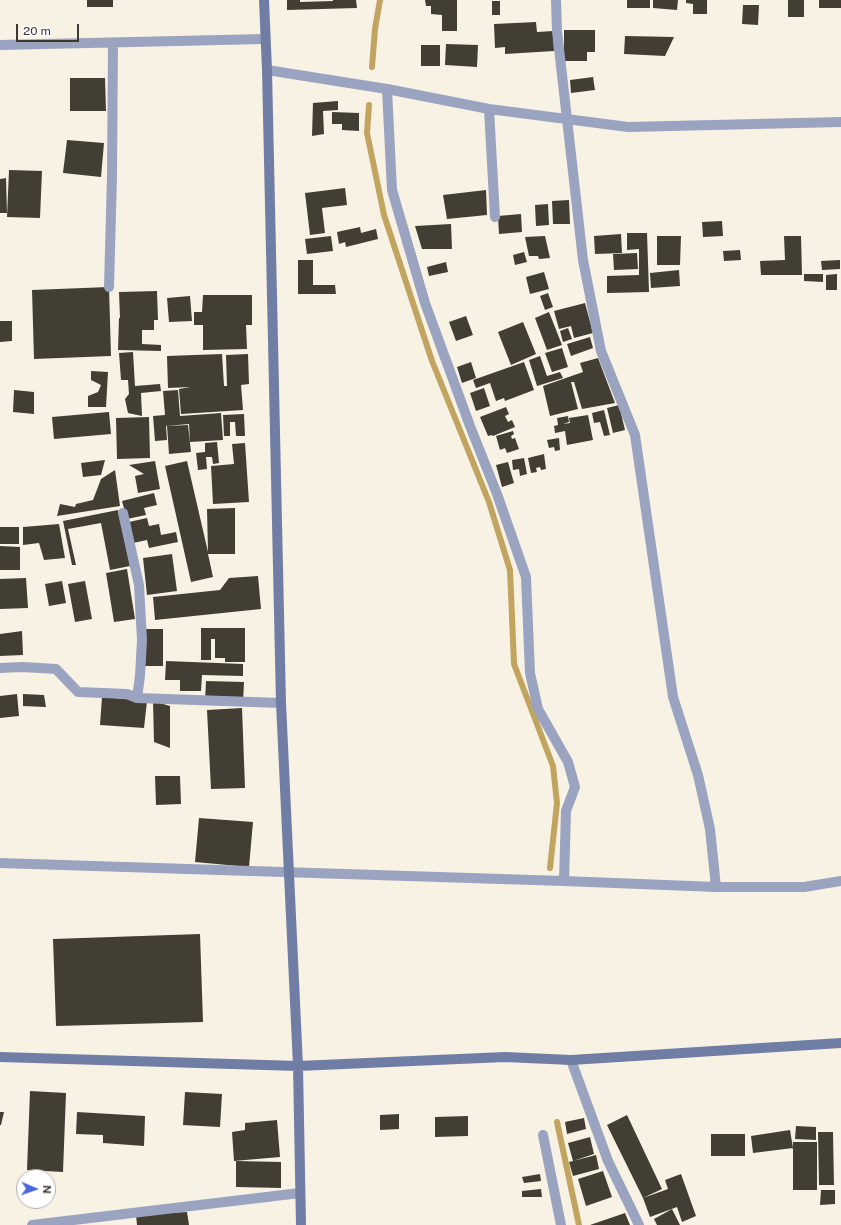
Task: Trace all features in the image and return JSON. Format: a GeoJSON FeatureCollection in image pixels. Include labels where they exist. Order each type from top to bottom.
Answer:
{"type":"FeatureCollection","features":[{"type":"Feature","properties":{"kind":"main road"},"geometry":{"type":"LineString","coordinates":[[264,0],[267,70],[281,703],[298,1066],[300,1225]]}},
{"type":"Feature","properties":{"kind":"main road"},"geometry":{"type":"LineString","coordinates":[[0,1057],[298,1066],[506,1057],[571,1060],[841,1043]]}},
{"type":"Feature","properties":{"kind":"street"},"geometry":{"type":"LineString","coordinates":[[556,0],[557,31],[583,260],[601,351],[635,434],[673,697],[698,774],[710,829],[716,887]]}},
{"type":"Feature","properties":{"kind":"street"},"geometry":{"type":"LineString","coordinates":[[0,45],[265,39]]}},
{"type":"Feature","properties":{"kind":"street"},"geometry":{"type":"LineString","coordinates":[[109,287],[113,42]]}},
{"type":"Feature","properties":{"kind":"street"},"geometry":{"type":"LineString","coordinates":[[267,70],[386,89],[489,109],[628,127],[841,122]]}},
{"type":"Feature","properties":{"kind":"street"},"geometry":{"type":"LineString","coordinates":[[386,89],[392,190],[425,303],[470,426],[497,494],[526,578],[530,673],[538,709],[568,762],[575,787],[566,811],[564,881]]}},
{"type":"Feature","properties":{"kind":"street"},"geometry":{"type":"LineString","coordinates":[[489,109],[494,217]]}},
{"type":"Feature","properties":{"kind":"street"},"geometry":{"type":"LineString","coordinates":[[123,514],[139,585],[142,640],[137,698]]}},
{"type":"Feature","properties":{"kind":"street"},"geometry":{"type":"LineString","coordinates":[[0,668],[23,667],[56,669],[78,692],[127,694],[137,698],[281,703]]}},
{"type":"Feature","properties":{"kind":"street"},"geometry":{"type":"LineString","coordinates":[[0,863],[716,887],[804,887],[841,881]]}},
{"type":"Feature","properties":{"kind":"street"},"geometry":{"type":"LineString","coordinates":[[571,1060],[608,1161],[639,1225]]}},
{"type":"Feature","properties":{"kind":"street"},"geometry":{"type":"LineString","coordinates":[[543,1135],[561,1225]]}},
{"type":"Feature","properties":{"kind":"street"},"geometry":{"type":"LineString","coordinates":[[32,1225],[300,1193]]}},
{"type":"Feature","properties":{"kind":"building"},"geometry":{"type":"Polygon","coordinates":[[[87,0],[113,0],[113,7],[87,7],[87,0]]]}},
{"type":"Feature","properties":{"kind":"building"},"geometry":{"type":"Polygon","coordinates":[[[287,0],[300,0],[300,2],[356,0],[357,8],[287,10],[287,0]]]}},
{"type":"Feature","properties":{"kind":"building"},"geometry":{"type":"Polygon","coordinates":[[[425,0],[457,0],[457,31],[442,31],[442,15],[431,14],[431,6],[426,6],[425,0]]]}},
{"type":"Feature","properties":{"kind":"building"},"geometry":{"type":"Polygon","coordinates":[[[627,0],[650,0],[650,8],[627,8],[627,0]]]}},
{"type":"Feature","properties":{"kind":"building"},"geometry":{"type":"Polygon","coordinates":[[[653,0],[678,0],[677,10],[653,8],[653,0]]]}},
{"type":"Feature","properties":{"kind":"building"},"geometry":{"type":"Polygon","coordinates":[[[686,0],[707,0],[707,14],[693,14],[693,4],[686,3],[686,0]]]}},
{"type":"Feature","properties":{"kind":"building"},"geometry":{"type":"Polygon","coordinates":[[[788,0],[804,0],[804,17],[788,17],[788,0]]]}},
{"type":"Feature","properties":{"kind":"building"},"geometry":{"type":"Polygon","coordinates":[[[819,0],[841,0],[841,8],[819,8],[819,0]]]}},
{"type":"Feature","properties":{"kind":"building"},"geometry":{"type":"Polygon","coordinates":[[[492,1],[500,1],[500,15],[492,15],[492,1]]]}},
{"type":"Feature","properties":{"kind":"building"},"geometry":{"type":"Polygon","coordinates":[[[743,5],[759,5],[758,25],[742,24],[743,5]]]}},
{"type":"Feature","properties":{"kind":"building"},"geometry":{"type":"Polygon","coordinates":[[[536,22],[537,32],[553,31],[554,51],[505,54],[505,47],[495,48],[494,24],[536,22]]]}},
{"type":"Feature","properties":{"kind":"building"},"geometry":{"type":"Polygon","coordinates":[[[564,30],[595,30],[595,52],[587,52],[587,61],[564,61],[564,30]]]}},
{"type":"Feature","properties":{"kind":"building"},"geometry":{"type":"Polygon","coordinates":[[[625,36],[674,37],[665,56],[624,54],[625,36]]]}},
{"type":"Feature","properties":{"kind":"building"},"geometry":{"type":"Polygon","coordinates":[[[446,44],[478,45],[477,67],[445,65],[446,44]]]}},
{"type":"Feature","properties":{"kind":"building"},"geometry":{"type":"Polygon","coordinates":[[[421,45],[440,45],[440,66],[421,66],[421,45]]]}},
{"type":"Feature","properties":{"kind":"building"},"geometry":{"type":"Polygon","coordinates":[[[593,77],[595,90],[571,93],[570,80],[593,77]]]}},
{"type":"Feature","properties":{"kind":"building"},"geometry":{"type":"Polygon","coordinates":[[[70,78],[105,78],[106,111],[70,111],[70,78]]]}},
{"type":"Feature","properties":{"kind":"building"},"geometry":{"type":"Polygon","coordinates":[[[338,101],[338,110],[323,111],[324,134],[312,136],[313,103],[338,101]]]}},
{"type":"Feature","properties":{"kind":"building"},"geometry":{"type":"Polygon","coordinates":[[[332,112],[359,113],[359,131],[342,130],[342,124],[332,124],[332,112]]]}},
{"type":"Feature","properties":{"kind":"building"},"geometry":{"type":"Polygon","coordinates":[[[67,140],[104,143],[101,177],[63,173],[67,140]]]}},
{"type":"Feature","properties":{"kind":"building"},"geometry":{"type":"Polygon","coordinates":[[[9,170],[42,171],[40,218],[7,217],[9,170]]]}},
{"type":"Feature","properties":{"kind":"building"},"geometry":{"type":"Polygon","coordinates":[[[6,178],[7,213],[0,213],[0,179],[6,178]]]}},
{"type":"Feature","properties":{"kind":"building"},"geometry":{"type":"Polygon","coordinates":[[[345,188],[347,205],[322,208],[325,233],[310,235],[305,193],[345,188]]]}},
{"type":"Feature","properties":{"kind":"building"},"geometry":{"type":"Polygon","coordinates":[[[486,190],[487,215],[447,219],[443,195],[486,190]]]}},
{"type":"Feature","properties":{"kind":"building"},"geometry":{"type":"Polygon","coordinates":[[[569,200],[570,224],[553,224],[552,201],[569,200]]]}},
{"type":"Feature","properties":{"kind":"building"},"geometry":{"type":"Polygon","coordinates":[[[548,204],[549,225],[536,226],[535,205],[548,204]]]}},
{"type":"Feature","properties":{"kind":"building"},"geometry":{"type":"Polygon","coordinates":[[[521,214],[522,232],[499,234],[498,216],[521,214]]]}},
{"type":"Feature","properties":{"kind":"building"},"geometry":{"type":"Polygon","coordinates":[[[722,221],[723,236],[703,237],[702,222],[722,221]]]}},
{"type":"Feature","properties":{"kind":"building"},"geometry":{"type":"Polygon","coordinates":[[[451,224],[452,249],[422,249],[415,226],[451,224]]]}},
{"type":"Feature","properties":{"kind":"building"},"geometry":{"type":"Polygon","coordinates":[[[360,227],[361,233],[376,229],[378,239],[346,247],[345,242],[339,244],[337,232],[360,227]]]}},
{"type":"Feature","properties":{"kind":"building"},"geometry":{"type":"Polygon","coordinates":[[[627,233],[647,233],[649,292],[607,293],[607,276],[639,275],[639,249],[627,250],[627,233]]]}},
{"type":"Feature","properties":{"kind":"building"},"geometry":{"type":"Polygon","coordinates":[[[621,234],[622,253],[595,254],[594,236],[621,234]]]}},
{"type":"Feature","properties":{"kind":"building"},"geometry":{"type":"Polygon","coordinates":[[[331,236],[333,251],[307,254],[305,239],[331,236]]]}},
{"type":"Feature","properties":{"kind":"building"},"geometry":{"type":"Polygon","coordinates":[[[545,236],[550,258],[539,259],[538,256],[529,256],[525,237],[545,236]]]}},
{"type":"Feature","properties":{"kind":"building"},"geometry":{"type":"Polygon","coordinates":[[[657,236],[681,236],[680,265],[657,265],[657,236]]]}},
{"type":"Feature","properties":{"kind":"building"},"geometry":{"type":"Polygon","coordinates":[[[784,236],[801,236],[802,275],[761,275],[760,261],[785,260],[784,236]]]}},
{"type":"Feature","properties":{"kind":"building"},"geometry":{"type":"Polygon","coordinates":[[[740,250],[741,260],[724,261],[723,251],[740,250]]]}},
{"type":"Feature","properties":{"kind":"building"},"geometry":{"type":"Polygon","coordinates":[[[524,252],[527,262],[515,265],[513,255],[524,252]]]}},
{"type":"Feature","properties":{"kind":"building"},"geometry":{"type":"Polygon","coordinates":[[[637,253],[638,269],[614,270],[613,254],[637,253]]]}},
{"type":"Feature","properties":{"kind":"building"},"geometry":{"type":"Polygon","coordinates":[[[298,260],[313,260],[313,285],[335,285],[336,294],[298,294],[298,260]]]}},
{"type":"Feature","properties":{"kind":"building"},"geometry":{"type":"Polygon","coordinates":[[[840,260],[840,269],[822,270],[821,261],[840,260]]]}},
{"type":"Feature","properties":{"kind":"building"},"geometry":{"type":"Polygon","coordinates":[[[446,262],[448,272],[429,276],[427,267],[446,262]]]}},
{"type":"Feature","properties":{"kind":"building"},"geometry":{"type":"Polygon","coordinates":[[[679,270],[680,286],[651,288],[650,273],[679,270]]]}},
{"type":"Feature","properties":{"kind":"building"},"geometry":{"type":"Polygon","coordinates":[[[544,272],[549,289],[530,294],[526,277],[544,272]]]}},
{"type":"Feature","properties":{"kind":"building"},"geometry":{"type":"Polygon","coordinates":[[[804,274],[823,274],[823,282],[804,281],[804,274]]]}},
{"type":"Feature","properties":{"kind":"building"},"geometry":{"type":"Polygon","coordinates":[[[837,274],[837,290],[826,290],[826,275],[837,274]]]}},
{"type":"Feature","properties":{"kind":"building"},"geometry":{"type":"Polygon","coordinates":[[[109,287],[111,356],[34,359],[32,290],[109,287]]]}},
{"type":"Feature","properties":{"kind":"building"},"geometry":{"type":"Polygon","coordinates":[[[157,291],[158,320],[154,320],[154,330],[142,330],[142,344],[161,345],[161,351],[118,350],[120,318],[119,292],[157,291]]]}},
{"type":"Feature","properties":{"kind":"building"},"geometry":{"type":"Polygon","coordinates":[[[548,293],[553,307],[545,310],[540,296],[548,293]]]}},
{"type":"Feature","properties":{"kind":"building"},"geometry":{"type":"Polygon","coordinates":[[[203,295],[252,295],[252,325],[246,325],[247,349],[203,350],[203,325],[194,325],[194,312],[202,312],[203,295]]]}},
{"type":"Feature","properties":{"kind":"building"},"geometry":{"type":"Polygon","coordinates":[[[190,296],[192,321],[169,322],[167,298],[190,296]]]}},
{"type":"Feature","properties":{"kind":"building"},"geometry":{"type":"Polygon","coordinates":[[[585,303],[593,333],[574,338],[571,326],[559,329],[554,311],[585,303]]]}},
{"type":"Feature","properties":{"kind":"building"},"geometry":{"type":"Polygon","coordinates":[[[549,312],[562,345],[547,350],[535,318],[549,312]]]}},
{"type":"Feature","properties":{"kind":"building"},"geometry":{"type":"Polygon","coordinates":[[[466,316],[473,335],[456,341],[449,322],[466,316]]]}},
{"type":"Feature","properties":{"kind":"building"},"geometry":{"type":"Polygon","coordinates":[[[0,321],[12,321],[12,341],[0,342],[0,321]]]}},
{"type":"Feature","properties":{"kind":"building"},"geometry":{"type":"Polygon","coordinates":[[[523,322],[536,354],[511,365],[498,332],[523,322]]]}},
{"type":"Feature","properties":{"kind":"building"},"geometry":{"type":"Polygon","coordinates":[[[568,328],[572,339],[563,342],[560,331],[568,328]]]}},
{"type":"Feature","properties":{"kind":"building"},"geometry":{"type":"Polygon","coordinates":[[[590,337],[593,348],[571,356],[567,344],[590,337]]]}},
{"type":"Feature","properties":{"kind":"building"},"geometry":{"type":"Polygon","coordinates":[[[562,348],[568,367],[552,372],[545,353],[562,348]]]}},
{"type":"Feature","properties":{"kind":"building"},"geometry":{"type":"Polygon","coordinates":[[[133,352],[135,386],[160,384],[161,391],[141,393],[142,416],[128,413],[125,399],[129,394],[128,380],[121,380],[119,353],[133,352]]]}},
{"type":"Feature","properties":{"kind":"building"},"geometry":{"type":"Polygon","coordinates":[[[222,354],[224,386],[227,386],[226,355],[248,354],[249,384],[241,385],[243,410],[181,414],[179,389],[190,387],[168,388],[167,356],[222,354]]]}},
{"type":"Feature","properties":{"kind":"building"},"geometry":{"type":"Polygon","coordinates":[[[540,356],[547,376],[560,372],[563,378],[537,386],[529,360],[540,356]]]}},
{"type":"Feature","properties":{"kind":"building"},"geometry":{"type":"Polygon","coordinates":[[[598,358],[615,403],[582,409],[574,382],[571,382],[578,409],[550,416],[543,386],[583,372],[580,363],[598,358]]]}},
{"type":"Feature","properties":{"kind":"building"},"geometry":{"type":"Polygon","coordinates":[[[471,362],[476,378],[462,383],[457,367],[471,362]]]}},
{"type":"Feature","properties":{"kind":"building"},"geometry":{"type":"Polygon","coordinates":[[[524,362],[534,390],[505,401],[504,398],[496,401],[490,383],[476,388],[473,380],[524,362]]]}},
{"type":"Feature","properties":{"kind":"building"},"geometry":{"type":"Polygon","coordinates":[[[91,371],[108,372],[106,407],[88,407],[88,396],[98,392],[101,385],[91,380],[91,371]]]}},
{"type":"Feature","properties":{"kind":"building"},"geometry":{"type":"Polygon","coordinates":[[[484,388],[490,406],[476,411],[470,393],[484,388]]]}},
{"type":"Feature","properties":{"kind":"building"},"geometry":{"type":"Polygon","coordinates":[[[14,390],[34,392],[34,414],[13,412],[14,390]]]}},
{"type":"Feature","properties":{"kind":"building"},"geometry":{"type":"Polygon","coordinates":[[[178,390],[180,416],[221,413],[223,440],[190,442],[189,424],[166,426],[167,440],[155,441],[153,416],[165,415],[163,391],[178,390]]]}},
{"type":"Feature","properties":{"kind":"building"},"geometry":{"type":"Polygon","coordinates":[[[619,405],[625,430],[613,433],[607,408],[619,405]]]}},
{"type":"Feature","properties":{"kind":"building"},"geometry":{"type":"Polygon","coordinates":[[[506,407],[509,414],[505,416],[508,422],[512,420],[515,427],[493,436],[488,436],[480,417],[506,407]]]}},
{"type":"Feature","properties":{"kind":"building"},"geometry":{"type":"Polygon","coordinates":[[[604,410],[610,435],[604,436],[600,422],[594,423],[592,413],[604,410]]]}},
{"type":"Feature","properties":{"kind":"building"},"geometry":{"type":"Polygon","coordinates":[[[109,412],[111,434],[54,439],[52,417],[109,412]]]}},
{"type":"Feature","properties":{"kind":"building"},"geometry":{"type":"Polygon","coordinates":[[[244,414],[245,436],[236,436],[235,422],[230,422],[230,436],[224,436],[223,415],[244,414]]]}},
{"type":"Feature","properties":{"kind":"building"},"geometry":{"type":"Polygon","coordinates":[[[588,415],[593,440],[567,445],[565,431],[555,433],[554,426],[558,425],[557,418],[568,416],[569,422],[563,424],[570,423],[569,418],[588,415]]]}},
{"type":"Feature","properties":{"kind":"building"},"geometry":{"type":"Polygon","coordinates":[[[149,417],[150,458],[117,459],[116,418],[149,417]]]}},
{"type":"Feature","properties":{"kind":"building"},"geometry":{"type":"Polygon","coordinates":[[[188,425],[191,452],[169,454],[167,426],[188,425]]]}},
{"type":"Feature","properties":{"kind":"building"},"geometry":{"type":"Polygon","coordinates":[[[513,431],[514,434],[511,436],[512,439],[515,438],[519,449],[507,453],[505,448],[500,450],[496,436],[513,431]]]}},
{"type":"Feature","properties":{"kind":"building"},"geometry":{"type":"Polygon","coordinates":[[[559,438],[560,450],[555,451],[554,447],[549,448],[547,440],[559,438]]]}},
{"type":"Feature","properties":{"kind":"building"},"geometry":{"type":"Polygon","coordinates":[[[217,442],[219,463],[213,464],[212,457],[206,457],[207,469],[198,470],[196,453],[205,452],[205,443],[217,442]]]}},
{"type":"Feature","properties":{"kind":"building"},"geometry":{"type":"Polygon","coordinates":[[[245,443],[249,502],[213,504],[211,466],[234,464],[232,444],[245,443]]]}},
{"type":"Feature","properties":{"kind":"building"},"geometry":{"type":"Polygon","coordinates":[[[544,454],[546,469],[541,470],[540,467],[536,468],[537,472],[531,473],[528,458],[544,454]]]}},
{"type":"Feature","properties":{"kind":"building"},"geometry":{"type":"Polygon","coordinates":[[[524,458],[527,474],[520,476],[519,469],[513,470],[512,460],[524,458]]]}},
{"type":"Feature","properties":{"kind":"building"},"geometry":{"type":"Polygon","coordinates":[[[105,460],[101,475],[83,477],[81,463],[105,460]]]}},
{"type":"Feature","properties":{"kind":"building"},"geometry":{"type":"Polygon","coordinates":[[[155,461],[160,489],[138,493],[135,476],[144,474],[129,465],[155,461]]]}},
{"type":"Feature","properties":{"kind":"building"},"geometry":{"type":"Polygon","coordinates":[[[187,461],[208,552],[207,509],[235,508],[235,554],[208,554],[213,577],[191,582],[165,466],[187,461]]]}},
{"type":"Feature","properties":{"kind":"building"},"geometry":{"type":"Polygon","coordinates":[[[508,462],[514,483],[502,487],[496,465],[508,462]]]}},
{"type":"Feature","properties":{"kind":"building"},"geometry":{"type":"Polygon","coordinates":[[[115,470],[120,506],[57,516],[60,504],[75,507],[76,504],[93,500],[101,479],[115,470]]]}},
{"type":"Feature","properties":{"kind":"building"},"geometry":{"type":"Polygon","coordinates":[[[154,493],[157,505],[144,508],[146,515],[127,519],[122,501],[154,493]]]}},
{"type":"Feature","properties":{"kind":"building"},"geometry":{"type":"Polygon","coordinates":[[[118,510],[130,566],[110,570],[101,523],[68,529],[76,565],[72,565],[63,521],[118,510]]]}},
{"type":"Feature","properties":{"kind":"building"},"geometry":{"type":"Polygon","coordinates":[[[147,518],[149,526],[159,524],[161,535],[176,532],[178,542],[149,548],[147,540],[133,543],[129,522],[147,518]]]}},
{"type":"Feature","properties":{"kind":"building"},"geometry":{"type":"Polygon","coordinates":[[[59,524],[65,558],[44,560],[39,543],[23,545],[23,527],[59,524]]]}},
{"type":"Feature","properties":{"kind":"building"},"geometry":{"type":"Polygon","coordinates":[[[0,527],[19,527],[19,544],[0,544],[0,527]]]}},
{"type":"Feature","properties":{"kind":"building"},"geometry":{"type":"Polygon","coordinates":[[[0,546],[20,547],[20,570],[0,570],[0,546]]]}},
{"type":"Feature","properties":{"kind":"building"},"geometry":{"type":"Polygon","coordinates":[[[172,554],[177,591],[147,595],[143,558],[172,554]]]}},
{"type":"Feature","properties":{"kind":"building"},"geometry":{"type":"Polygon","coordinates":[[[127,569],[135,619],[114,622],[106,573],[127,569]]]}},
{"type":"Feature","properties":{"kind":"building"},"geometry":{"type":"Polygon","coordinates":[[[258,576],[261,609],[155,620],[153,597],[220,590],[229,578],[258,576]]]}},
{"type":"Feature","properties":{"kind":"building"},"geometry":{"type":"Polygon","coordinates":[[[26,578],[28,608],[0,609],[0,579],[26,578]]]}},
{"type":"Feature","properties":{"kind":"building"},"geometry":{"type":"Polygon","coordinates":[[[62,581],[66,603],[49,606],[45,584],[62,581]]]}},
{"type":"Feature","properties":{"kind":"building"},"geometry":{"type":"Polygon","coordinates":[[[85,581],[92,619],[75,622],[68,584],[85,581]]]}},
{"type":"Feature","properties":{"kind":"building"},"geometry":{"type":"Polygon","coordinates":[[[201,628],[245,628],[245,662],[225,662],[225,658],[215,658],[215,639],[211,639],[211,660],[201,660],[201,628]]]}},
{"type":"Feature","properties":{"kind":"building"},"geometry":{"type":"Polygon","coordinates":[[[143,629],[163,629],[163,666],[142,666],[143,629]]]}},
{"type":"Feature","properties":{"kind":"building"},"geometry":{"type":"Polygon","coordinates":[[[22,631],[23,655],[0,656],[0,634],[22,631]]]}},
{"type":"Feature","properties":{"kind":"building"},"geometry":{"type":"Polygon","coordinates":[[[166,661],[243,664],[243,676],[202,675],[201,691],[180,691],[180,680],[165,680],[166,661]]]}},
{"type":"Feature","properties":{"kind":"building"},"geometry":{"type":"Polygon","coordinates":[[[206,681],[244,682],[243,703],[205,702],[206,681]]]}},
{"type":"Feature","properties":{"kind":"building"},"geometry":{"type":"Polygon","coordinates":[[[17,694],[19,716],[0,718],[0,696],[17,694]]]}},
{"type":"Feature","properties":{"kind":"building"},"geometry":{"type":"Polygon","coordinates":[[[23,694],[44,695],[46,707],[23,706],[23,694]]]}},
{"type":"Feature","properties":{"kind":"building"},"geometry":{"type":"Polygon","coordinates":[[[102,697],[147,701],[144,728],[100,725],[102,697]]]}},
{"type":"Feature","properties":{"kind":"building"},"geometry":{"type":"Polygon","coordinates":[[[153,701],[170,706],[170,748],[154,742],[153,701]]]}},
{"type":"Feature","properties":{"kind":"building"},"geometry":{"type":"Polygon","coordinates":[[[242,708],[245,788],[211,789],[207,710],[242,708]]]}},
{"type":"Feature","properties":{"kind":"building"},"geometry":{"type":"Polygon","coordinates":[[[155,776],[180,776],[181,804],[156,805],[155,776]]]}},
{"type":"Feature","properties":{"kind":"building"},"geometry":{"type":"Polygon","coordinates":[[[199,818],[253,822],[249,867],[195,862],[199,818]]]}},
{"type":"Feature","properties":{"kind":"building"},"geometry":{"type":"Polygon","coordinates":[[[200,934],[203,1022],[56,1026],[53,939],[200,934]]]}},
{"type":"Feature","properties":{"kind":"building"},"geometry":{"type":"Polygon","coordinates":[[[30,1091],[66,1093],[63,1172],[56,1172],[56,1169],[27,1169],[30,1091]]]}},
{"type":"Feature","properties":{"kind":"building"},"geometry":{"type":"Polygon","coordinates":[[[185,1092],[222,1094],[220,1127],[183,1125],[185,1092]]]}},
{"type":"Feature","properties":{"kind":"building"},"geometry":{"type":"Polygon","coordinates":[[[0,1112],[4,1112],[1,1125],[0,1125],[0,1112]]]}},
{"type":"Feature","properties":{"kind":"building"},"geometry":{"type":"Polygon","coordinates":[[[77,1112],[145,1116],[144,1146],[103,1143],[103,1135],[76,1134],[77,1112]]]}},
{"type":"Feature","properties":{"kind":"building"},"geometry":{"type":"Polygon","coordinates":[[[399,1114],[399,1129],[380,1130],[380,1115],[399,1114]]]}},
{"type":"Feature","properties":{"kind":"building"},"geometry":{"type":"Polygon","coordinates":[[[627,1115],[662,1189],[643,1198],[607,1125],[627,1115]]]}},
{"type":"Feature","properties":{"kind":"building"},"geometry":{"type":"Polygon","coordinates":[[[468,1116],[468,1136],[435,1137],[435,1117],[468,1116]]]}},
{"type":"Feature","properties":{"kind":"building"},"geometry":{"type":"Polygon","coordinates":[[[584,1118],[586,1129],[567,1134],[565,1122],[584,1118]]]}},
{"type":"Feature","properties":{"kind":"building"},"geometry":{"type":"Polygon","coordinates":[[[277,1120],[280,1157],[234,1161],[232,1132],[245,1130],[245,1123],[277,1120]]]}},
{"type":"Feature","properties":{"kind":"building"},"geometry":{"type":"Polygon","coordinates":[[[796,1126],[816,1127],[816,1140],[795,1139],[796,1126]]]}},
{"type":"Feature","properties":{"kind":"building"},"geometry":{"type":"Polygon","coordinates":[[[790,1130],[793,1148],[753,1153],[751,1136],[790,1130]]]}},
{"type":"Feature","properties":{"kind":"building"},"geometry":{"type":"Polygon","coordinates":[[[818,1132],[833,1132],[834,1185],[819,1185],[818,1132]]]}},
{"type":"Feature","properties":{"kind":"building"},"geometry":{"type":"Polygon","coordinates":[[[711,1134],[745,1134],[745,1156],[711,1156],[711,1134]]]}},
{"type":"Feature","properties":{"kind":"building"},"geometry":{"type":"Polygon","coordinates":[[[590,1137],[594,1154],[573,1161],[568,1143],[590,1137]]]}},
{"type":"Feature","properties":{"kind":"building"},"geometry":{"type":"Polygon","coordinates":[[[793,1142],[817,1142],[817,1190],[793,1190],[793,1142]]]}},
{"type":"Feature","properties":{"kind":"building"},"geometry":{"type":"Polygon","coordinates":[[[596,1155],[599,1169],[573,1176],[569,1162],[596,1155]]]}},
{"type":"Feature","properties":{"kind":"building"},"geometry":{"type":"Polygon","coordinates":[[[236,1161],[281,1162],[281,1188],[236,1187],[236,1161]]]}},
{"type":"Feature","properties":{"kind":"building"},"geometry":{"type":"Polygon","coordinates":[[[603,1171],[612,1197],[586,1206],[578,1179],[603,1171]]]}},
{"type":"Feature","properties":{"kind":"building"},"geometry":{"type":"Polygon","coordinates":[[[540,1174],[541,1181],[524,1183],[522,1177],[540,1174]]]}},
{"type":"Feature","properties":{"kind":"building"},"geometry":{"type":"Polygon","coordinates":[[[681,1174],[696,1216],[682,1222],[677,1207],[650,1217],[643,1198],[668,1189],[665,1180],[681,1174]]]}},
{"type":"Feature","properties":{"kind":"building"},"geometry":{"type":"Polygon","coordinates":[[[541,1189],[542,1197],[522,1197],[522,1191],[541,1189]]]}},
{"type":"Feature","properties":{"kind":"building"},"geometry":{"type":"Polygon","coordinates":[[[821,1190],[835,1190],[835,1204],[820,1205],[821,1190]]]}},
{"type":"Feature","properties":{"kind":"building"},"geometry":{"type":"Polygon","coordinates":[[[672,1209],[680,1225],[657,1225],[654,1219],[672,1209]]]}},
{"type":"Feature","properties":{"kind":"building"},"geometry":{"type":"Polygon","coordinates":[[[187,1212],[189,1225],[137,1225],[136,1215],[187,1212]]]}},
{"type":"Feature","properties":{"kind":"building"},"geometry":{"type":"Polygon","coordinates":[[[625,1213],[630,1225],[590,1225],[625,1213]]]}},
{"type":"Feature","properties":{"kind":"waterway"},"geometry":{"type":"LineString","coordinates":[[372,67],[375,29],[380,0]]}},
{"type":"Feature","properties":{"kind":"waterway"},"geometry":{"type":"LineString","coordinates":[[369,105],[367,133],[384,215],[432,361],[489,502],[510,570],[514,664],[553,766],[557,803],[550,868]]}},
{"type":"Feature","properties":{"kind":"waterway"},"geometry":{"type":"LineString","coordinates":[[557,1122],[579,1225]]}}]}
